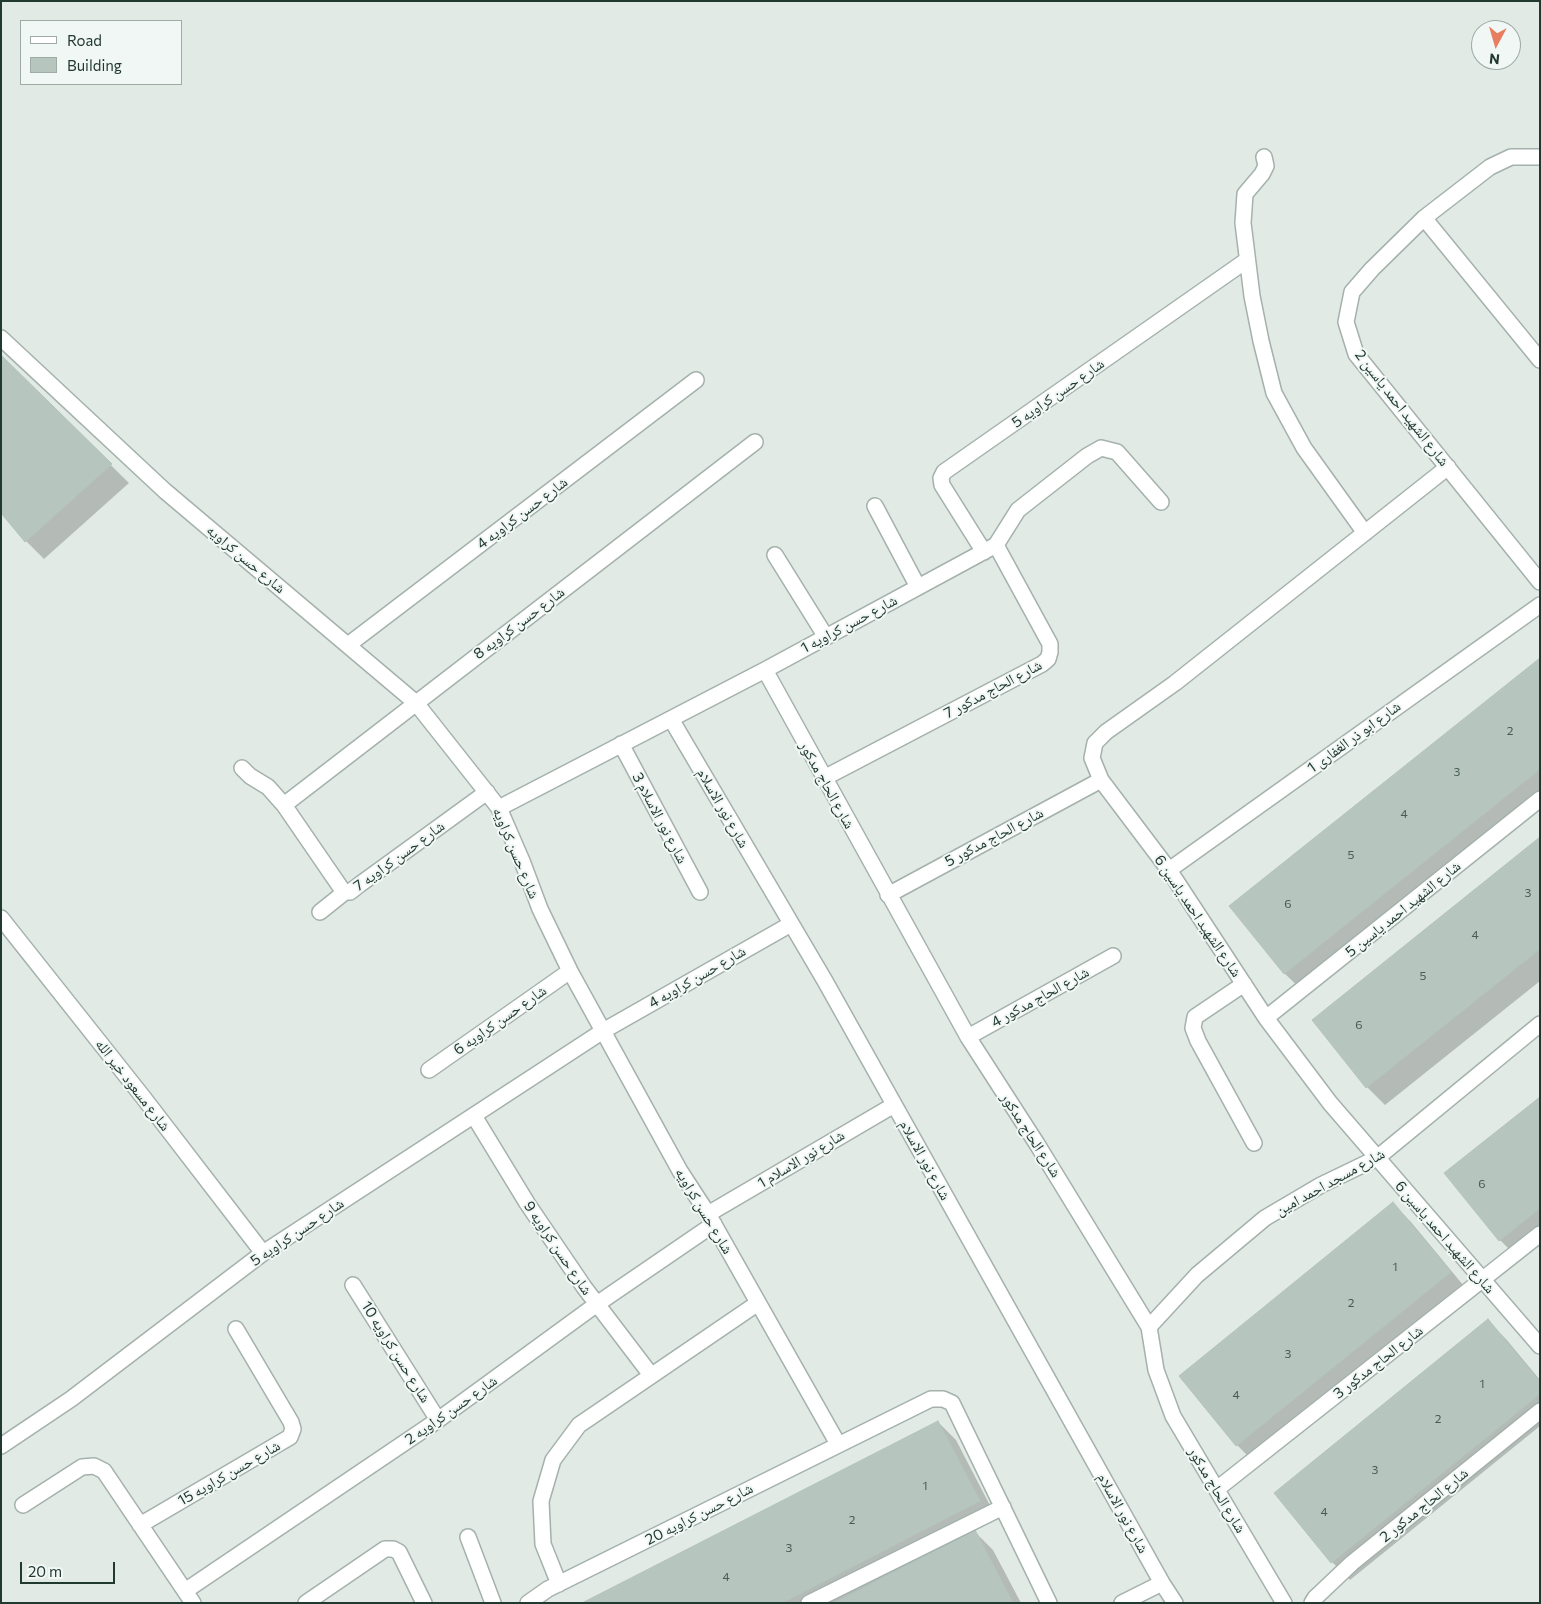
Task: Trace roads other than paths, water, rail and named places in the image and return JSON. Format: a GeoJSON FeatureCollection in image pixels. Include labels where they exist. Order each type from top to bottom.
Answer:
{"type":"FeatureCollection","features":[{"type":"Feature","properties":{"kind":"street"},"geometry":{"type":"LineString","coordinates":[[1264,157],[1266,166],[1262,174],[1245,194],[1243,223],[1247,260],[1261,341],[1274,393],[1304,448],[1365,533]]}},
{"type":"Feature","properties":{"kind":"street","name":"شارع الشهيد احمد ياسين 2"},"geometry":{"type":"LineString","coordinates":[[1540,157],[1511,157],[1490,167],[1424,218],[1372,269],[1352,292],[1346,322],[1356,354],[1540,582]]}},
{"type":"Feature","properties":{"kind":"street"},"geometry":{"type":"LineString","coordinates":[[1424,218],[1540,360]]}},
{"type":"Feature","properties":{"kind":"street","name":"شارع حسن كراويه 5"},"geometry":{"type":"LineString","coordinates":[[990,548],[942,485],[941,478],[944,472],[1247,260]]}},
{"type":"Feature","properties":{"kind":"street","name":"شارع حسن كراويه"},"geometry":{"type":"LineString","coordinates":[[1,338],[165,491],[416,703],[500,808],[540,909],[570,971],[680,1171],[711,1219],[838,1444]]}},
{"type":"Feature","properties":{"kind":"street","name":"شارع حسن كراويه 4"},"geometry":{"type":"LineString","coordinates":[[348,646],[696,380]]}},
{"type":"Feature","properties":{"kind":"street","name":"شارع حسن كراويه 8"},"geometry":{"type":"LineString","coordinates":[[284,805],[756,442]]}},
{"type":"Feature","properties":{"kind":"street","name":"شارع حسن كراويه 1"},"geometry":{"type":"LineString","coordinates":[[500,808],[764,670],[990,548],[1018,510],[1086,456],[1101,448],[1117,452],[1161,502]]}},
{"type":"Feature","properties":{"kind":"street","name":"شارع الشهيد احمد ياسين 6"},"geometry":{"type":"LineString","coordinates":[[1448,467],[1175,683],[1106,732],[1095,743],[1092,758],[1100,780],[1169,870],[1266,1018],[1330,1103],[1540,1346]]}},
{"type":"Feature","properties":{"kind":"street"},"geometry":{"type":"LineString","coordinates":[[875,506],[918,587]]}},
{"type":"Feature","properties":{"kind":"street","name":"شارع الحاج مدكور 7"},"geometry":{"type":"LineString","coordinates":[[824,778],[1042,664],[1048,659],[1050,644],[990,548]]}},
{"type":"Feature","properties":{"kind":"street"},"geometry":{"type":"LineString","coordinates":[[775,555],[826,637]]}},
{"type":"Feature","properties":{"kind":"street","name":"شارع ابو ذر الغفارى 1"},"geometry":{"type":"LineString","coordinates":[[1169,870],[1540,605]]}},
{"type":"Feature","properties":{"kind":"street","name":"شارع الحاج مدكور"},"geometry":{"type":"LineString","coordinates":[[764,670],[968,1037],[1042,1152],[1149,1327],[1156,1370],[1172,1416],[1284,1603]]}},
{"type":"Feature","properties":{"kind":"street","name":"شارع نور الاسلام"},"geometry":{"type":"LineString","coordinates":[[670,719],[894,1105],[1175,1603]]}},
{"type":"Feature","properties":{"kind":"street","name":"شارع نور الاسلام 3"},"geometry":{"type":"LineString","coordinates":[[621,744],[700,892]]}},
{"type":"Feature","properties":{"kind":"street","name":"شارع حسن كراويه 7"},"geometry":{"type":"LineString","coordinates":[[242,768],[250,776],[268,787],[284,805],[341,888],[346,892],[350,892],[360,885],[487,792]]}},
{"type":"Feature","properties":{"kind":"street","name":"شارع الحاج مدكور 5"},"geometry":{"type":"LineString","coordinates":[[888,895],[1100,780]]}},
{"type":"Feature","properties":{"kind":"street","name":"شارع الشهيد احمد ياسين 5"},"geometry":{"type":"LineString","coordinates":[[1266,1018],[1540,799]]}},
{"type":"Feature","properties":{"kind":"street"},"geometry":{"type":"LineString","coordinates":[[320,912],[346,892]]}},
{"type":"Feature","properties":{"kind":"street","name":"شارع مسعود خير الله"},"geometry":{"type":"LineString","coordinates":[[1,918],[144,1097],[263,1253]]}},
{"type":"Feature","properties":{"kind":"street","name":"شارع حسن كراويه 4"},"geometry":{"type":"LineString","coordinates":[[603,1031],[790,924]]}},
{"type":"Feature","properties":{"kind":"street","name":"شارع الحاج مدكور 4"},"geometry":{"type":"LineString","coordinates":[[968,1037],[1113,956]]}},
{"type":"Feature","properties":{"kind":"street","name":"شارع حسن كراويه 6"},"geometry":{"type":"LineString","coordinates":[[429,1070],[570,971]]}},
{"type":"Feature","properties":{"kind":"street"},"geometry":{"type":"LineString","coordinates":[[1244,984],[1195,1016],[1193,1028],[1198,1041],[1254,1143]]}},
{"type":"Feature","properties":{"kind":"street","name":"شارع مسجد احمد امين"},"geometry":{"type":"LineString","coordinates":[[1149,1327],[1197,1275],[1265,1218],[1321,1185],[1377,1158],[1540,1024]]}},
{"type":"Feature","properties":{"kind":"street","name":"شارع حسن كراويه 5"},"geometry":{"type":"LineString","coordinates":[[1,1446],[71,1399],[263,1253],[603,1031]]}},
{"type":"Feature","properties":{"kind":"street","name":"شارع نور الاسلام 1"},"geometry":{"type":"LineString","coordinates":[[711,1219],[894,1105]]}},
{"type":"Feature","properties":{"kind":"street","name":"شارع حسن كراويه 9"},"geometry":{"type":"LineString","coordinates":[[474,1116],[527,1203],[597,1304],[650,1375]]}},
{"type":"Feature","properties":{"kind":"street","name":"شارع حسن كراويه 2"},"geometry":{"type":"LineString","coordinates":[[189,1597],[438,1420],[711,1219]]}},
{"type":"Feature","properties":{"kind":"street","name":"شارع الحاج مدكور 3"},"geometry":{"type":"LineString","coordinates":[[1216,1489],[1540,1234]]}},
{"type":"Feature","properties":{"kind":"street","name":"شارع حسن كراويه 10"},"geometry":{"type":"LineString","coordinates":[[353,1285],[438,1420]]}},
{"type":"Feature","properties":{"kind":"street"},"geometry":{"type":"LineString","coordinates":[[559,1584],[543,1544],[541,1501],[553,1460],[579,1425],[758,1303]]}},
{"type":"Feature","properties":{"kind":"street","name":"شارع حسن كراويه 15"},"geometry":{"type":"LineString","coordinates":[[140,1525],[290,1437],[293,1430],[291,1422],[236,1329]]}},
{"type":"Feature","properties":{"kind":"street","name":"شارع حسن كراويه 20"},"geometry":{"type":"LineString","coordinates":[[528,1603],[548,1589],[931,1399],[943,1399],[952,1404],[1049,1603]]}},
{"type":"Feature","properties":{"kind":"street","name":"شارع الحاج مدكور 2"},"geometry":{"type":"LineString","coordinates":[[1312,1603],[1314,1598],[1352,1563],[1540,1411]]}},
{"type":"Feature","properties":{"kind":"street"},"geometry":{"type":"LineString","coordinates":[[23,1505],[82,1467],[94,1466],[104,1471],[189,1597]]}},
{"type":"Feature","properties":{"kind":"street"},"geometry":{"type":"LineString","coordinates":[[808,1603],[1003,1507]]}},
{"type":"Feature","properties":{"kind":"street"},"geometry":{"type":"LineString","coordinates":[[468,1537],[493,1603]]}},
{"type":"Feature","properties":{"kind":"street"},"geometry":{"type":"LineString","coordinates":[[306,1603],[385,1549],[393,1549],[399,1552],[424,1603]]}},
{"type":"Feature","properties":{"kind":"street"},"geometry":{"type":"LineString","coordinates":[[1122,1603],[1162,1583]]}}]}
